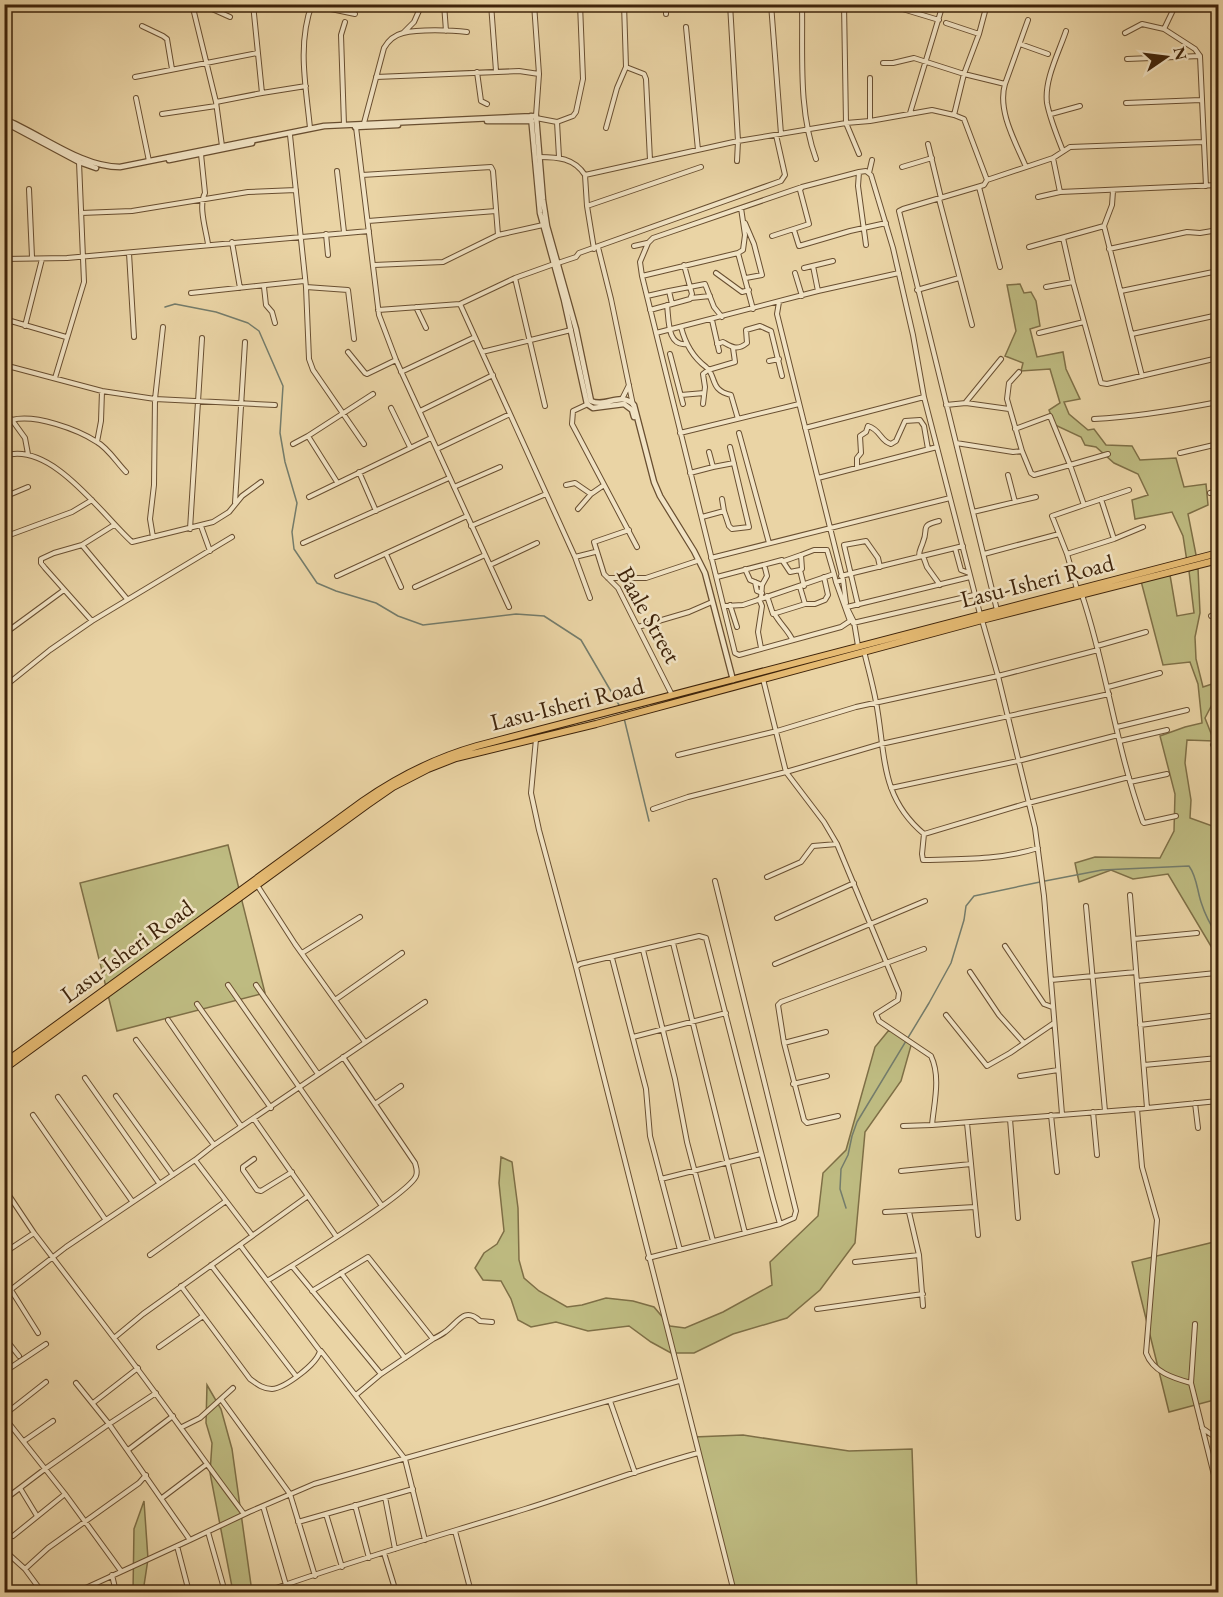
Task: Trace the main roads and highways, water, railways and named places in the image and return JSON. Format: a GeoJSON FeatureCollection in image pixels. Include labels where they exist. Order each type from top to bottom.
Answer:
{"type":"FeatureCollection","features":[{"type":"Feature","properties":{"kind":"main road","name":"Lasu-Isheri Road"},"geometry":{"type":"LineString","coordinates":[[4,1063],[384,793],[428,769],[456,758],[536,739],[672,696],[861,649],[1218,553]]}},
{"type":"Feature","properties":{"kind":"main road","name":"Lasu-Isheri Road"},"geometry":{"type":"LineString","coordinates":[[981,617],[996,610],[1218,560]]}},
{"type":"Feature","properties":{"kind":"main road","name":"Lasu-Isheri Road"},"geometry":{"type":"LineString","coordinates":[[4,1069],[363,801],[426,763],[454,753],[763,679],[861,649]]}},
{"type":"Feature","properties":{"kind":"waterway"},"geometry":{"type":"LineString","coordinates":[[165,307],[175,304],[216,312],[248,323],[259,331],[283,386],[280,433],[285,462],[297,503],[292,532],[294,549],[317,583],[376,603],[398,616],[423,625],[516,614],[544,616],[581,640],[619,705]]}},
{"type":"Feature","properties":{"kind":"waterway"},"geometry":{"type":"LineString","coordinates":[[624,718],[649,821]]}},
{"type":"Feature","properties":{"kind":"waterway"},"geometry":{"type":"LineString","coordinates":[[1045,881],[1102,870],[1189,866],[1204,911],[1218,937]]}},
{"type":"Feature","properties":{"kind":"waterway"},"geometry":{"type":"LineString","coordinates":[[846,1208],[840,1189],[841,1169],[848,1155],[857,1122],[951,963],[966,906],[974,896],[1040,882]]}}]}
